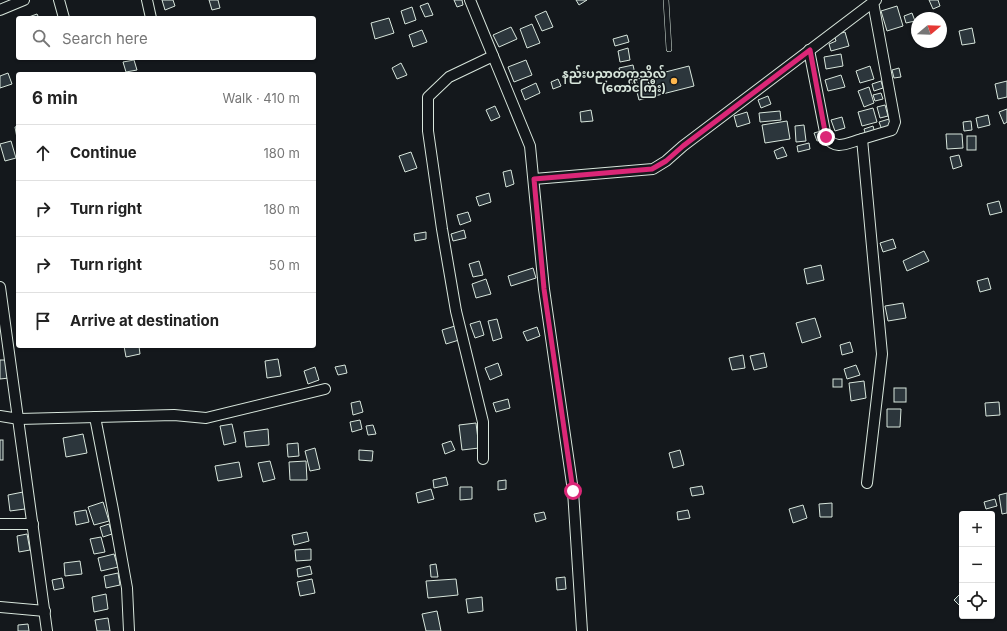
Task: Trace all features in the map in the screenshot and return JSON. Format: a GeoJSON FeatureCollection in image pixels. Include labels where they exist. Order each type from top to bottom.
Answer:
{"type":"FeatureCollection","features":[{"type":"Feature","properties":{"kind":"street"},"geometry":{"type":"LineString","coordinates":[[0,10],[24,0]]}},
{"type":"Feature","properties":{"kind":"street"},"geometry":{"type":"LineString","coordinates":[[59,0],[63,16]]}},
{"type":"Feature","properties":{"kind":"street"},"geometry":{"type":"LineString","coordinates":[[147,0],[151,16]]}},
{"type":"Feature","properties":{"kind":"street"},"geometry":{"type":"LineString","coordinates":[[470,0],[530,146],[544,289],[573,491],[582,631]]}},
{"type":"Feature","properties":{"kind":"street"},"geometry":{"type":"LineString","coordinates":[[534,179],[652,169],[666,161],[683,146],[874,1],[895,122],[892,130],[837,146],[831,143],[826,137],[810,50]]}},
{"type":"Feature","properties":{"kind":"street"},"geometry":{"type":"LineString","coordinates":[[483,458],[483,422],[456,311],[442,229],[428,131],[428,97],[449,77],[493,56]]}},
{"type":"Feature","properties":{"kind":"street"},"geometry":{"type":"LineString","coordinates":[[862,139],[882,354],[867,483]]}},
{"type":"Feature","properties":{"kind":"street"},"geometry":{"type":"LineString","coordinates":[[0,287],[47,631]]}},
{"type":"Feature","properties":{"kind":"street"},"geometry":{"type":"LineString","coordinates":[[0,416],[19,419],[174,415],[206,418],[325,389]]}},
{"type":"Feature","properties":{"kind":"street"},"geometry":{"type":"LineString","coordinates":[[95,417],[127,588],[129,631]]}},
{"type":"Feature","properties":{"kind":"street"},"geometry":{"type":"LineString","coordinates":[[0,524],[33,524]]}},
{"type":"Feature","properties":{"kind":"street"},"geometry":{"type":"LineString","coordinates":[[0,607],[45,612]]}},
{"type":"Feature","properties":{"kind":"lane"},"geometry":{"type":"LineString","coordinates":[[666,0],[669,49]]}},
{"type":"Feature","properties":{"kind":"building"},"geometry":{"type":"Polygon","coordinates":[[[162,0],[173,0],[175,6],[165,10],[162,0]]]}},
{"type":"Feature","properties":{"kind":"building"},"geometry":{"type":"Polygon","coordinates":[[[209,0],[218,0],[220,8],[212,10],[209,0]]]}},
{"type":"Feature","properties":{"kind":"building"},"geometry":{"type":"Polygon","coordinates":[[[454,0],[462,0],[463,5],[457,7],[454,0]]]}},
{"type":"Feature","properties":{"kind":"building"},"geometry":{"type":"Polygon","coordinates":[[[576,0],[587,0],[579,5],[576,0]]]}},
{"type":"Feature","properties":{"kind":"building"},"geometry":{"type":"Polygon","coordinates":[[[929,0],[938,0],[940,6],[933,9],[929,0]]]}},
{"type":"Feature","properties":{"kind":"building"},"geometry":{"type":"Polygon","coordinates":[[[428,3],[433,15],[425,17],[420,6],[428,3]]]}},
{"type":"Feature","properties":{"kind":"building"},"geometry":{"type":"Polygon","coordinates":[[[897,6],[903,26],[887,31],[881,11],[897,6]]]}},
{"type":"Feature","properties":{"kind":"building"},"geometry":{"type":"Polygon","coordinates":[[[412,7],[416,20],[405,24],[401,11],[412,7]]]}},
{"type":"Feature","properties":{"kind":"building"},"geometry":{"type":"Polygon","coordinates":[[[546,11],[553,27],[542,31],[535,16],[546,11]]]}},
{"type":"Feature","properties":{"kind":"building"},"geometry":{"type":"Polygon","coordinates":[[[911,13],[911,22],[906,23],[904,16],[911,13]]]}},
{"type":"Feature","properties":{"kind":"building"},"geometry":{"type":"Polygon","coordinates":[[[389,18],[394,33],[375,39],[371,23],[389,18]]]}},
{"type":"Feature","properties":{"kind":"building"},"geometry":{"type":"Polygon","coordinates":[[[532,24],[540,43],[527,48],[520,29],[532,24]]]}},
{"type":"Feature","properties":{"kind":"building"},"geometry":{"type":"Polygon","coordinates":[[[511,27],[517,39],[499,47],[493,35],[511,27]]]}},
{"type":"Feature","properties":{"kind":"building"},"geometry":{"type":"Polygon","coordinates":[[[972,28],[975,43],[962,45],[959,31],[972,28]]]}},
{"type":"Feature","properties":{"kind":"building"},"geometry":{"type":"Polygon","coordinates":[[[422,30],[427,42],[413,47],[409,35],[422,30]]]}},
{"type":"Feature","properties":{"kind":"building"},"geometry":{"type":"Polygon","coordinates":[[[845,32],[849,46],[831,51],[829,44],[836,41],[834,35],[845,32]]]}},
{"type":"Feature","properties":{"kind":"building"},"geometry":{"type":"Polygon","coordinates":[[[627,35],[629,42],[615,46],[613,39],[627,35]]]}},
{"type":"Feature","properties":{"kind":"building"},"geometry":{"type":"Polygon","coordinates":[[[628,48],[630,60],[620,62],[618,51],[628,48]]]}},
{"type":"Feature","properties":{"kind":"building"},"geometry":{"type":"Polygon","coordinates":[[[841,54],[843,66],[826,69],[824,57],[841,54]]]}},
{"type":"Feature","properties":{"kind":"building"},"geometry":{"type":"Polygon","coordinates":[[[134,60],[137,70],[126,72],[123,62],[134,60]]]}},
{"type":"Feature","properties":{"kind":"building"},"geometry":{"type":"Polygon","coordinates":[[[526,60],[532,75],[514,82],[508,67],[526,60]]]}},
{"type":"Feature","properties":{"kind":"building"},"geometry":{"type":"Polygon","coordinates":[[[401,63],[407,75],[397,79],[392,68],[401,63]]]}},
{"type":"Feature","properties":{"kind":"building"},"geometry":{"type":"Polygon","coordinates":[[[633,65],[635,74],[621,77],[619,68],[633,65]]]}},
{"type":"Feature","properties":{"kind":"building"},"geometry":{"type":"Polygon","coordinates":[[[689,66],[694,86],[639,100],[634,80],[689,66]]]}},
{"type":"Feature","properties":{"kind":"building"},"geometry":{"type":"Polygon","coordinates":[[[870,66],[874,79],[860,83],[856,71],[870,66]]]}},
{"type":"Feature","properties":{"kind":"building"},"geometry":{"type":"Polygon","coordinates":[[[899,68],[901,77],[894,78],[892,70],[899,68]]]}},
{"type":"Feature","properties":{"kind":"building"},"geometry":{"type":"Polygon","coordinates":[[[8,73],[12,84],[0,88],[0,76],[8,73]]]}},
{"type":"Feature","properties":{"kind":"building"},"geometry":{"type":"Polygon","coordinates":[[[841,75],[845,87],[828,91],[825,80],[841,75]]]}},
{"type":"Feature","properties":{"kind":"building"},"geometry":{"type":"Polygon","coordinates":[[[558,79],[561,86],[553,89],[551,82],[558,79]]]}},
{"type":"Feature","properties":{"kind":"building"},"geometry":{"type":"Polygon","coordinates":[[[881,81],[883,88],[874,91],[872,84],[881,81]]]}},
{"type":"Feature","properties":{"kind":"building"},"geometry":{"type":"Polygon","coordinates":[[[1007,81],[1007,97],[998,99],[995,84],[1007,81]]]}},
{"type":"Feature","properties":{"kind":"building"},"geometry":{"type":"Polygon","coordinates":[[[536,83],[540,93],[525,100],[521,90],[536,83]]]}},
{"type":"Feature","properties":{"kind":"building"},"geometry":{"type":"Polygon","coordinates":[[[869,87],[874,103],[864,107],[858,91],[869,87]]]}},
{"type":"Feature","properties":{"kind":"building"},"geometry":{"type":"Polygon","coordinates":[[[881,93],[883,99],[875,101],[873,95],[881,93]]]}},
{"type":"Feature","properties":{"kind":"building"},"geometry":{"type":"Polygon","coordinates":[[[768,96],[771,104],[761,108],[758,100],[768,96]]]}},
{"type":"Feature","properties":{"kind":"building"},"geometry":{"type":"Polygon","coordinates":[[[885,105],[888,116],[880,118],[877,107],[885,105]]]}},
{"type":"Feature","properties":{"kind":"building"},"geometry":{"type":"Polygon","coordinates":[[[495,106],[500,117],[491,121],[486,110],[495,106]]]}},
{"type":"Feature","properties":{"kind":"building"},"geometry":{"type":"Polygon","coordinates":[[[873,108],[877,122],[862,126],[858,112],[873,108]]]}},
{"type":"Feature","properties":{"kind":"building"},"geometry":{"type":"Polygon","coordinates":[[[1007,109],[1007,122],[1004,124],[999,112],[1007,109]]]}},
{"type":"Feature","properties":{"kind":"building"},"geometry":{"type":"Polygon","coordinates":[[[591,110],[593,121],[581,122],[580,112],[591,110]]]}},
{"type":"Feature","properties":{"kind":"building"},"geometry":{"type":"Polygon","coordinates":[[[780,111],[781,120],[760,122],[759,113],[780,111]]]}},
{"type":"Feature","properties":{"kind":"building"},"geometry":{"type":"Polygon","coordinates":[[[747,112],[750,123],[737,127],[734,116],[747,112]]]}},
{"type":"Feature","properties":{"kind":"building"},"geometry":{"type":"Polygon","coordinates":[[[988,115],[990,125],[978,128],[976,118],[988,115]]]}},
{"type":"Feature","properties":{"kind":"building"},"geometry":{"type":"Polygon","coordinates":[[[842,117],[845,128],[835,131],[831,120],[842,117]]]}},
{"type":"Feature","properties":{"kind":"building"},"geometry":{"type":"Polygon","coordinates":[[[889,119],[891,127],[882,130],[879,122],[889,119]]]}},
{"type":"Feature","properties":{"kind":"building"},"geometry":{"type":"Polygon","coordinates":[[[787,121],[790,139],[765,143],[762,125],[787,121]]]}},
{"type":"Feature","properties":{"kind":"building"},"geometry":{"type":"Polygon","coordinates":[[[971,121],[972,130],[964,131],[963,122],[971,121]]]}},
{"type":"Feature","properties":{"kind":"building"},"geometry":{"type":"Polygon","coordinates":[[[804,125],[806,141],[796,142],[795,126],[804,125]]]}},
{"type":"Feature","properties":{"kind":"building"},"geometry":{"type":"Polygon","coordinates":[[[873,126],[875,133],[866,136],[864,129],[873,126]]]}},
{"type":"Feature","properties":{"kind":"building"},"geometry":{"type":"Polygon","coordinates":[[[821,131],[824,139],[817,141],[814,133],[821,131]]]}},
{"type":"Feature","properties":{"kind":"building"},"geometry":{"type":"Polygon","coordinates":[[[946,134],[962,134],[963,148],[947,149],[946,134]]]}},
{"type":"Feature","properties":{"kind":"building"},"geometry":{"type":"Polygon","coordinates":[[[967,136],[976,136],[976,150],[967,150],[967,136]]]}},
{"type":"Feature","properties":{"kind":"building"},"geometry":{"type":"Polygon","coordinates":[[[11,141],[16,158],[5,161],[0,144],[11,141]]]}},
{"type":"Feature","properties":{"kind":"building"},"geometry":{"type":"Polygon","coordinates":[[[809,143],[810,149],[798,152],[797,146],[809,143]]]}},
{"type":"Feature","properties":{"kind":"building"},"geometry":{"type":"Polygon","coordinates":[[[783,147],[787,156],[777,159],[774,151],[783,147]]]}},
{"type":"Feature","properties":{"kind":"building"},"geometry":{"type":"Polygon","coordinates":[[[411,152],[417,168],[405,172],[399,156],[411,152]]]}},
{"type":"Feature","properties":{"kind":"building"},"geometry":{"type":"Polygon","coordinates":[[[959,155],[962,166],[953,169],[950,157],[959,155]]]}},
{"type":"Feature","properties":{"kind":"building"},"geometry":{"type":"Polygon","coordinates":[[[511,170],[514,184],[506,187],[503,172],[511,170]]]}},
{"type":"Feature","properties":{"kind":"building"},"geometry":{"type":"Polygon","coordinates":[[[489,193],[491,202],[479,206],[476,197],[489,193]]]}},
{"type":"Feature","properties":{"kind":"building"},"geometry":{"type":"Polygon","coordinates":[[[999,201],[1002,212],[990,215],[987,204],[999,201]]]}},
{"type":"Feature","properties":{"kind":"building"},"geometry":{"type":"Polygon","coordinates":[[[468,212],[471,221],[460,225],[457,215],[468,212]]]}},
{"type":"Feature","properties":{"kind":"building"},"geometry":{"type":"Polygon","coordinates":[[[464,230],[466,238],[453,241],[451,234],[464,230]]]}},
{"type":"Feature","properties":{"kind":"building"},"geometry":{"type":"Polygon","coordinates":[[[426,232],[426,239],[415,241],[414,234],[426,232]]]}},
{"type":"Feature","properties":{"kind":"building"},"geometry":{"type":"Polygon","coordinates":[[[893,239],[896,248],[883,252],[880,243],[893,239]]]}},
{"type":"Feature","properties":{"kind":"building"},"geometry":{"type":"Polygon","coordinates":[[[924,251],[929,261],[907,271],[903,261],[924,251]]]}},
{"type":"Feature","properties":{"kind":"building"},"geometry":{"type":"Polygon","coordinates":[[[479,261],[483,275],[473,277],[469,264],[479,261]]]}},
{"type":"Feature","properties":{"kind":"building"},"geometry":{"type":"Polygon","coordinates":[[[821,265],[824,280],[807,284],[804,269],[821,265]]]}},
{"type":"Feature","properties":{"kind":"building"},"geometry":{"type":"Polygon","coordinates":[[[533,268],[536,278],[511,286],[508,276],[533,268]]]}},
{"type":"Feature","properties":{"kind":"building"},"geometry":{"type":"Polygon","coordinates":[[[988,278],[991,289],[980,292],[977,281],[988,278]]]}},
{"type":"Feature","properties":{"kind":"building"},"geometry":{"type":"Polygon","coordinates":[[[486,279],[491,294],[476,298],[472,284],[486,279]]]}},
{"type":"Feature","properties":{"kind":"building"},"geometry":{"type":"Polygon","coordinates":[[[903,303],[906,318],[888,321],[885,306],[903,303]]]}},
{"type":"Feature","properties":{"kind":"building"},"geometry":{"type":"Polygon","coordinates":[[[815,318],[821,337],[802,343],[796,323],[815,318]]]}},
{"type":"Feature","properties":{"kind":"building"},"geometry":{"type":"Polygon","coordinates":[[[497,319],[502,338],[493,341],[488,321],[497,319]]]}},
{"type":"Feature","properties":{"kind":"building"},"geometry":{"type":"Polygon","coordinates":[[[480,321],[484,335],[475,338],[470,324],[480,321]]]}},
{"type":"Feature","properties":{"kind":"building"},"geometry":{"type":"Polygon","coordinates":[[[455,326],[459,340],[446,344],[442,330],[455,326]]]}},
{"type":"Feature","properties":{"kind":"building"},"geometry":{"type":"Polygon","coordinates":[[[537,327],[540,336],[527,341],[523,332],[537,327]]]}},
{"type":"Feature","properties":{"kind":"building"},"geometry":{"type":"Polygon","coordinates":[[[850,342],[853,352],[842,355],[840,345],[850,342]]]}},
{"type":"Feature","properties":{"kind":"building"},"geometry":{"type":"Polygon","coordinates":[[[124,348],[139,348],[140,354],[126,357],[124,348]]]}},
{"type":"Feature","properties":{"kind":"building"},"geometry":{"type":"Polygon","coordinates":[[[764,353],[767,367],[754,370],[750,356],[764,353]]]}},
{"type":"Feature","properties":{"kind":"building"},"geometry":{"type":"Polygon","coordinates":[[[743,355],[745,368],[732,370],[729,358],[743,355]]]}},
{"type":"Feature","properties":{"kind":"building"},"geometry":{"type":"Polygon","coordinates":[[[278,359],[281,376],[267,378],[265,361],[278,359]]]}},
{"type":"Feature","properties":{"kind":"building"},"geometry":{"type":"Polygon","coordinates":[[[0,360],[7,360],[9,378],[0,379],[0,360]]]}},
{"type":"Feature","properties":{"kind":"building"},"geometry":{"type":"Polygon","coordinates":[[[498,363],[502,375],[490,380],[485,368],[498,363]]]}},
{"type":"Feature","properties":{"kind":"building"},"geometry":{"type":"Polygon","coordinates":[[[345,365],[347,373],[338,375],[335,367],[345,365]]]}},
{"type":"Feature","properties":{"kind":"building"},"geometry":{"type":"Polygon","coordinates":[[[856,365],[860,375],[847,379],[844,369],[856,365]]]}},
{"type":"Feature","properties":{"kind":"building"},"geometry":{"type":"Polygon","coordinates":[[[315,367],[319,380],[308,384],[304,371],[315,367]]]}},
{"type":"Feature","properties":{"kind":"building"},"geometry":{"type":"Polygon","coordinates":[[[833,379],[842,379],[842,387],[833,387],[833,379]]]}},
{"type":"Feature","properties":{"kind":"building"},"geometry":{"type":"Polygon","coordinates":[[[864,381],[866,398],[851,401],[849,383],[864,381]]]}},
{"type":"Feature","properties":{"kind":"building"},"geometry":{"type":"Polygon","coordinates":[[[894,388],[906,388],[906,402],[894,402],[894,388]]]}},
{"type":"Feature","properties":{"kind":"building"},"geometry":{"type":"Polygon","coordinates":[[[508,399],[510,408],[496,412],[493,403],[508,399]]]}},
{"type":"Feature","properties":{"kind":"building"},"geometry":{"type":"Polygon","coordinates":[[[360,401],[363,412],[353,415],[351,403],[360,401]]]}},
{"type":"Feature","properties":{"kind":"building"},"geometry":{"type":"Polygon","coordinates":[[[999,402],[1000,415],[986,416],[985,403],[999,402]]]}},
{"type":"Feature","properties":{"kind":"building"},"geometry":{"type":"Polygon","coordinates":[[[887,409],[901,409],[900,427],[887,427],[887,409]]]}},
{"type":"Feature","properties":{"kind":"building"},"geometry":{"type":"Polygon","coordinates":[[[360,420],[362,429],[352,432],[350,422],[360,420]]]}},
{"type":"Feature","properties":{"kind":"building"},"geometry":{"type":"Polygon","coordinates":[[[476,423],[479,448],[462,450],[459,425],[476,423]]]}},
{"type":"Feature","properties":{"kind":"building"},"geometry":{"type":"Polygon","coordinates":[[[232,424],[236,442],[224,445],[220,426],[232,424]]]}},
{"type":"Feature","properties":{"kind":"building"},"geometry":{"type":"Polygon","coordinates":[[[373,425],[376,434],[368,435],[366,426],[373,425]]]}},
{"type":"Feature","properties":{"kind":"building"},"geometry":{"type":"Polygon","coordinates":[[[268,429],[269,445],[246,447],[244,432],[268,429]]]}},
{"type":"Feature","properties":{"kind":"building"},"geometry":{"type":"Polygon","coordinates":[[[83,434],[87,453],[66,457],[63,438],[83,434]]]}},
{"type":"Feature","properties":{"kind":"building"},"geometry":{"type":"Polygon","coordinates":[[[0,440],[3,440],[3,460],[0,460],[0,440]]]}},
{"type":"Feature","properties":{"kind":"building"},"geometry":{"type":"Polygon","coordinates":[[[451,441],[455,450],[445,454],[442,444],[451,441]]]}},
{"type":"Feature","properties":{"kind":"building"},"geometry":{"type":"Polygon","coordinates":[[[298,443],[299,456],[288,457],[287,444],[298,443]]]}},
{"type":"Feature","properties":{"kind":"building"},"geometry":{"type":"Polygon","coordinates":[[[315,448],[320,469],[310,471],[305,451],[315,448]]]}},
{"type":"Feature","properties":{"kind":"building"},"geometry":{"type":"Polygon","coordinates":[[[359,450],[373,451],[372,461],[359,460],[359,450]]]}},
{"type":"Feature","properties":{"kind":"building"},"geometry":{"type":"Polygon","coordinates":[[[680,450],[684,465],[673,468],[669,453],[680,450]]]}},
{"type":"Feature","properties":{"kind":"building"},"geometry":{"type":"Polygon","coordinates":[[[270,461],[275,479],[263,482],[258,463],[270,461]]]}},
{"type":"Feature","properties":{"kind":"building"},"geometry":{"type":"Polygon","coordinates":[[[306,461],[307,480],[290,480],[289,462],[306,461]]]}},
{"type":"Feature","properties":{"kind":"building"},"geometry":{"type":"Polygon","coordinates":[[[239,462],[242,477],[218,481],[215,466],[239,462]]]}},
{"type":"Feature","properties":{"kind":"building"},"geometry":{"type":"Polygon","coordinates":[[[446,477],[448,485],[434,488],[433,480],[446,477]]]}},
{"type":"Feature","properties":{"kind":"building"},"geometry":{"type":"Polygon","coordinates":[[[506,480],[506,489],[498,490],[498,481],[506,480]]]}},
{"type":"Feature","properties":{"kind":"building"},"geometry":{"type":"Polygon","coordinates":[[[702,486],[704,494],[692,496],[690,488],[702,486]]]}},
{"type":"Feature","properties":{"kind":"building"},"geometry":{"type":"Polygon","coordinates":[[[460,487],[472,487],[472,499],[460,500],[460,487]]]}},
{"type":"Feature","properties":{"kind":"building"},"geometry":{"type":"Polygon","coordinates":[[[431,489],[434,499],[418,503],[416,493],[431,489]]]}},
{"type":"Feature","properties":{"kind":"building"},"geometry":{"type":"Polygon","coordinates":[[[23,492],[25,509],[10,511],[8,495],[23,492]]]}},
{"type":"Feature","properties":{"kind":"building"},"geometry":{"type":"Polygon","coordinates":[[[1007,493],[1007,513],[1002,514],[999,495],[1007,493]]]}},
{"type":"Feature","properties":{"kind":"building"},"geometry":{"type":"Polygon","coordinates":[[[995,499],[997,506],[986,509],[984,502],[995,499]]]}},
{"type":"Feature","properties":{"kind":"building"},"geometry":{"type":"Polygon","coordinates":[[[103,502],[109,521],[94,525],[88,507],[103,502]]]}},
{"type":"Feature","properties":{"kind":"building"},"geometry":{"type":"Polygon","coordinates":[[[832,503],[832,517],[820,517],[819,504],[832,503]]]}},
{"type":"Feature","properties":{"kind":"building"},"geometry":{"type":"Polygon","coordinates":[[[803,505],[807,518],[793,523],[789,509],[803,505]]]}},
{"type":"Feature","properties":{"kind":"building"},"geometry":{"type":"Polygon","coordinates":[[[86,510],[89,522],[76,525],[74,512],[86,510]]]}},
{"type":"Feature","properties":{"kind":"building"},"geometry":{"type":"Polygon","coordinates":[[[688,510],[690,518],[678,520],[677,512],[688,510]]]}},
{"type":"Feature","properties":{"kind":"building"},"geometry":{"type":"Polygon","coordinates":[[[544,512],[546,519],[536,522],[534,514],[544,512]]]}},
{"type":"Feature","properties":{"kind":"building"},"geometry":{"type":"Polygon","coordinates":[[[109,524],[112,534],[103,537],[100,527],[109,524]]]}},
{"type":"Feature","properties":{"kind":"building"},"geometry":{"type":"Polygon","coordinates":[[[307,532],[309,541],[294,545],[292,535],[307,532]]]}},
{"type":"Feature","properties":{"kind":"building"},"geometry":{"type":"Polygon","coordinates":[[[27,534],[30,550],[19,552],[17,536],[27,534]]]}},
{"type":"Feature","properties":{"kind":"building"},"geometry":{"type":"Polygon","coordinates":[[[101,537],[105,552],[94,554],[90,539],[101,537]]]}},
{"type":"Feature","properties":{"kind":"building"},"geometry":{"type":"Polygon","coordinates":[[[311,549],[311,560],[296,561],[295,550],[311,549]]]}},
{"type":"Feature","properties":{"kind":"building"},"geometry":{"type":"Polygon","coordinates":[[[114,554],[118,567],[101,571],[98,558],[114,554]]]}},
{"type":"Feature","properties":{"kind":"building"},"geometry":{"type":"Polygon","coordinates":[[[80,561],[82,574],[65,576],[64,563],[80,561]]]}},
{"type":"Feature","properties":{"kind":"building"},"geometry":{"type":"Polygon","coordinates":[[[436,564],[438,577],[431,577],[430,565],[436,564]]]}},
{"type":"Feature","properties":{"kind":"building"},"geometry":{"type":"Polygon","coordinates":[[[310,566],[312,574],[298,577],[297,569],[310,566]]]}},
{"type":"Feature","properties":{"kind":"building"},"geometry":{"type":"Polygon","coordinates":[[[118,573],[120,585],[106,588],[104,576],[118,573]]]}},
{"type":"Feature","properties":{"kind":"building"},"geometry":{"type":"Polygon","coordinates":[[[565,577],[566,589],[557,590],[556,578],[565,577]]]}},
{"type":"Feature","properties":{"kind":"building"},"geometry":{"type":"Polygon","coordinates":[[[62,578],[64,588],[54,590],[52,580],[62,578]]]}},
{"type":"Feature","properties":{"kind":"building"},"geometry":{"type":"Polygon","coordinates":[[[312,579],[315,593],[300,596],[297,582],[312,579]]]}},
{"type":"Feature","properties":{"kind":"building"},"geometry":{"type":"Polygon","coordinates":[[[456,579],[458,595],[428,598],[426,581],[456,579]]]}},
{"type":"Feature","properties":{"kind":"building"},"geometry":{"type":"Polygon","coordinates":[[[106,594],[108,609],[94,612],[92,597],[106,594]]]}},
{"type":"Feature","properties":{"kind":"building"},"geometry":{"type":"Polygon","coordinates":[[[959,595],[959,605],[954,600],[959,595]]]}},
{"type":"Feature","properties":{"kind":"building"},"geometry":{"type":"Polygon","coordinates":[[[482,597],[483,611],[468,613],[466,599],[482,597]]]}},
{"type":"Feature","properties":{"kind":"building"},"geometry":{"type":"Polygon","coordinates":[[[437,611],[441,631],[426,631],[422,614],[437,611]]]}},
{"type":"Feature","properties":{"kind":"building"},"geometry":{"type":"Polygon","coordinates":[[[108,618],[110,631],[97,631],[95,620],[108,618]]]}},
{"type":"Feature","properties":{"kind":"building"},"geometry":{"type":"Polygon","coordinates":[[[28,624],[29,631],[18,631],[18,625],[28,624]]]}},
{"type":"Feature","properties":{"kind":"place","name":"နည်းပညာတက္ကသိုလ် (တောင်ကြီး)"},"geometry":{"type":"Point","coordinates":[674,81]}},
{"type":"Feature","properties":{"kind":"route"},"geometry":{"type":"LineString","coordinates":[[573,491],[544,289],[534,179],[652,169],[666,161],[683,146],[810,50],[826,137]]}}]}
